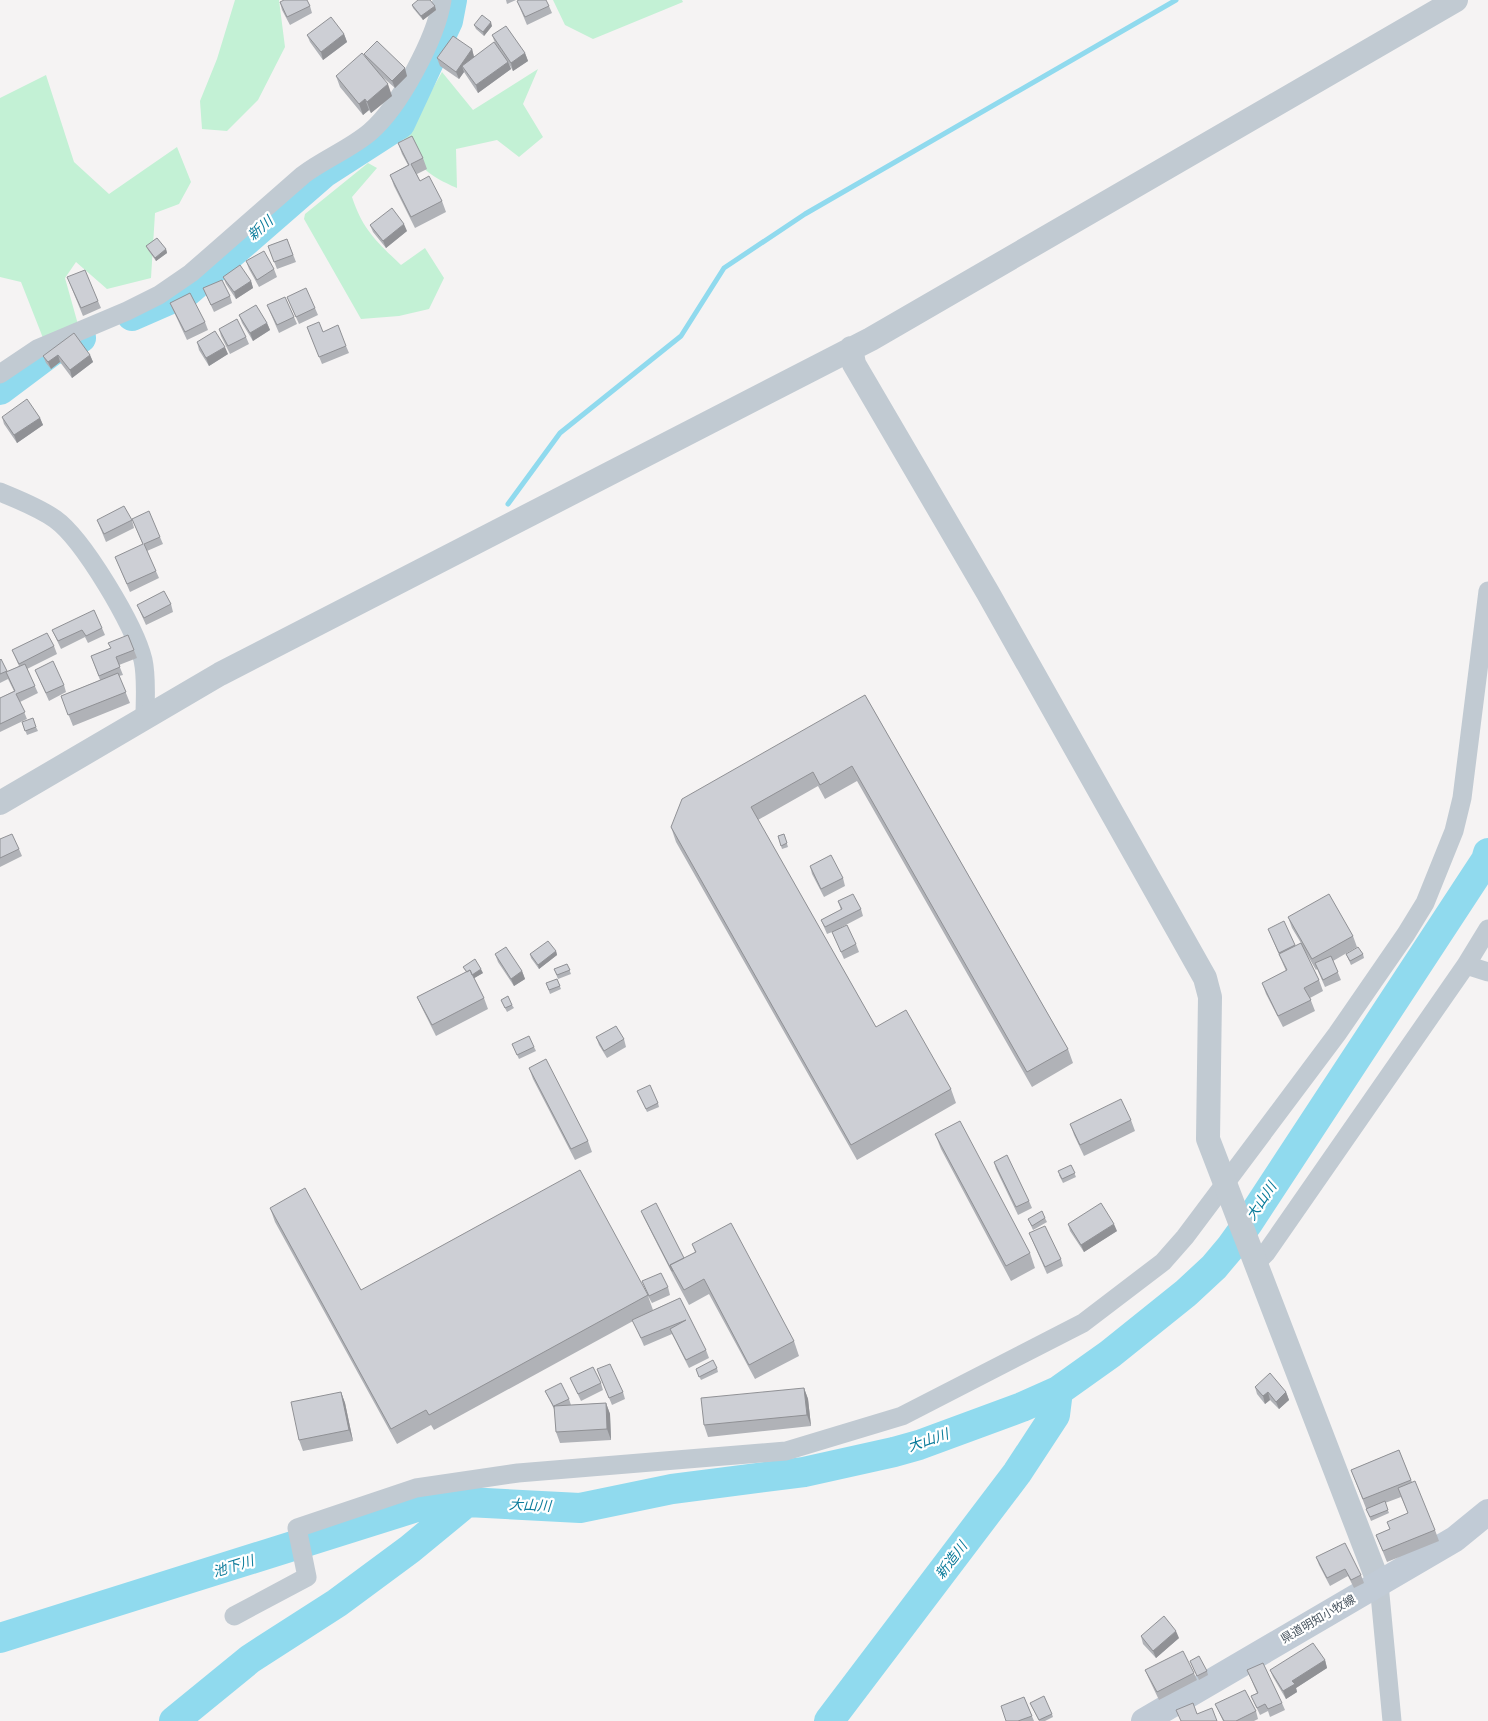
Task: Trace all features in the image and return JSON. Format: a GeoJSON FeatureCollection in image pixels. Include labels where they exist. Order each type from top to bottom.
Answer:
{"type":"FeatureCollection","features":[{"type":"Feature","properties":{"kind":"main road","name":"県道明知小牧線"},"geometry":{"type":"LineString","coordinates":[[1144,1721],[1455,1539],[1488,1512]]}},
{"type":"Feature","properties":{"kind":"street"},"geometry":{"type":"LineString","coordinates":[[0,374],[37,348],[126,311],[159,295],[191,273],[319,162],[369,133],[386,118],[401,97],[440,16],[442,0]]}},
{"type":"Feature","properties":{"kind":"street"},"geometry":{"type":"LineString","coordinates":[[0,803],[220,674],[851,348],[1456,0]]}},
{"type":"Feature","properties":{"kind":"street"},"geometry":{"type":"LineString","coordinates":[[851,348],[854,364],[988,593],[1205,978],[1210,997],[1208,1139],[1224,1185],[1256,1263],[1379,1584],[1392,1721]]}},
{"type":"Feature","properties":{"kind":"street"},"geometry":{"type":"LineString","coordinates":[[0,492],[30,504],[55,519],[84,549],[138,640],[144,663],[146,717]]}},
{"type":"Feature","properties":{"kind":"street"},"geometry":{"type":"LineString","coordinates":[[234,1616],[307,1577],[297,1528],[416,1488],[518,1473],[786,1451],[902,1416],[1083,1323],[1163,1262],[1224,1185],[1337,1034],[1425,903],[1454,830],[1462,798],[1488,591]]}},
{"type":"Feature","properties":{"kind":"street"},"geometry":{"type":"LineString","coordinates":[[1256,1263],[1266,1253],[1466,965],[1488,929]]}},
{"type":"Feature","properties":{"kind":"street"},"geometry":{"type":"LineString","coordinates":[[1466,965],[1488,972]]}},
{"type":"Feature","properties":{"kind":"green space"},"geometry":{"type":"Polygon","coordinates":[[[235,0],[279,0],[285,47],[258,100],[227,131],[202,129],[200,101],[217,59],[235,0]]]}},
{"type":"Feature","properties":{"kind":"green space"},"geometry":{"type":"Polygon","coordinates":[[[553,0],[682,0],[683,2],[593,39],[565,25],[553,0]]]}},
{"type":"Feature","properties":{"kind":"green space"},"geometry":{"type":"Polygon","coordinates":[[[538,69],[523,104],[543,137],[519,157],[497,140],[456,149],[457,188],[431,175],[415,158],[403,141],[442,72],[473,110],[538,69]]]}},
{"type":"Feature","properties":{"kind":"green space"},"geometry":{"type":"Polygon","coordinates":[[[46,75],[74,162],[109,194],[177,147],[191,182],[179,204],[155,213],[151,278],[107,289],[76,262],[65,278],[79,328],[43,338],[21,282],[0,277],[0,98],[46,75]]]}},
{"type":"Feature","properties":{"kind":"green space"},"geometry":{"type":"Polygon","coordinates":[[[368,163],[377,168],[352,197],[356,208],[371,234],[401,265],[425,248],[444,278],[429,309],[399,316],[361,319],[304,219],[305,214],[368,163]]]}},
{"type":"Feature","properties":{"kind":"building"},"geometry":{"type":"Polygon","coordinates":[[[284,0],[307,0],[310,6],[287,17],[280,2],[284,0]]]}},
{"type":"Feature","properties":{"kind":"building"},"geometry":{"type":"Polygon","coordinates":[[[418,0],[430,0],[435,6],[421,16],[412,5],[418,0]]]}},
{"type":"Feature","properties":{"kind":"building"},"geometry":{"type":"Polygon","coordinates":[[[546,0],[549,6],[525,17],[517,1],[546,0]]]}},
{"type":"Feature","properties":{"kind":"building"},"geometry":{"type":"Polygon","coordinates":[[[482,15],[491,22],[483,32],[474,25],[482,15]]]}},
{"type":"Feature","properties":{"kind":"building"},"geometry":{"type":"Polygon","coordinates":[[[331,17],[344,34],[321,52],[307,35],[331,17]]]}},
{"type":"Feature","properties":{"kind":"building"},"geometry":{"type":"Polygon","coordinates":[[[506,26],[525,53],[511,63],[492,35],[506,26]]]}},
{"type":"Feature","properties":{"kind":"building"},"geometry":{"type":"Polygon","coordinates":[[[453,36],[472,49],[456,72],[437,58],[453,36]]]}},
{"type":"Feature","properties":{"kind":"building"},"geometry":{"type":"Polygon","coordinates":[[[377,41],[405,68],[392,81],[364,54],[377,41]]]}},
{"type":"Feature","properties":{"kind":"building"},"geometry":{"type":"Polygon","coordinates":[[[494,42],[508,62],[476,85],[462,66],[494,42]]]}},
{"type":"Feature","properties":{"kind":"building"},"geometry":{"type":"Polygon","coordinates":[[[362,53],[388,84],[367,102],[365,99],[359,104],[336,76],[362,53]]]}},
{"type":"Feature","properties":{"kind":"building"},"geometry":{"type":"Polygon","coordinates":[[[412,136],[423,158],[411,164],[420,181],[429,176],[442,201],[411,217],[390,175],[409,165],[398,143],[412,136]]]}},
{"type":"Feature","properties":{"kind":"building"},"geometry":{"type":"Polygon","coordinates":[[[392,208],[404,224],[383,241],[370,225],[392,208]]]}},
{"type":"Feature","properties":{"kind":"building"},"geometry":{"type":"Polygon","coordinates":[[[157,238],[166,249],[155,258],[146,246],[157,238]]]}},
{"type":"Feature","properties":{"kind":"building"},"geometry":{"type":"Polygon","coordinates":[[[287,239],[293,255],[274,262],[268,246],[287,239]]]}},
{"type":"Feature","properties":{"kind":"building"},"geometry":{"type":"Polygon","coordinates":[[[264,251],[274,269],[257,280],[246,261],[264,251]]]}},
{"type":"Feature","properties":{"kind":"building"},"geometry":{"type":"Polygon","coordinates":[[[240,265],[251,281],[234,292],[223,277],[240,265]]]}},
{"type":"Feature","properties":{"kind":"building"},"geometry":{"type":"Polygon","coordinates":[[[85,270],[98,301],[81,308],[67,277],[85,270]]]}},
{"type":"Feature","properties":{"kind":"building"},"geometry":{"type":"Polygon","coordinates":[[[222,280],[230,296],[211,305],[203,288],[222,280]]]}},
{"type":"Feature","properties":{"kind":"building"},"geometry":{"type":"Polygon","coordinates":[[[306,288],[315,308],[296,317],[287,297],[306,288]]]}},
{"type":"Feature","properties":{"kind":"building"},"geometry":{"type":"Polygon","coordinates":[[[190,293],[205,322],[185,332],[170,303],[190,293]]]}},
{"type":"Feature","properties":{"kind":"building"},"geometry":{"type":"Polygon","coordinates":[[[285,297],[294,317],[277,325],[267,305],[285,297]]]}},
{"type":"Feature","properties":{"kind":"building"},"geometry":{"type":"Polygon","coordinates":[[[256,305],[267,323],[250,333],[239,315],[256,305]]]}},
{"type":"Feature","properties":{"kind":"building"},"geometry":{"type":"Polygon","coordinates":[[[237,319],[246,337],[228,346],[219,329],[237,319]]]}},
{"type":"Feature","properties":{"kind":"building"},"geometry":{"type":"Polygon","coordinates":[[[319,322],[323,332],[338,325],[346,346],[319,357],[307,327],[319,322]]]}},
{"type":"Feature","properties":{"kind":"building"},"geometry":{"type":"Polygon","coordinates":[[[215,331],[225,347],[206,358],[197,342],[215,331]]]}},
{"type":"Feature","properties":{"kind":"building"},"geometry":{"type":"Polygon","coordinates":[[[74,333],[90,355],[70,370],[58,355],[48,362],[43,356],[74,333]]]}},
{"type":"Feature","properties":{"kind":"building"},"geometry":{"type":"Polygon","coordinates":[[[27,399],[40,418],[14,435],[2,417],[27,399]]]}},
{"type":"Feature","properties":{"kind":"building"},"geometry":{"type":"Polygon","coordinates":[[[124,506],[132,520],[104,534],[97,520],[124,506]]]}},
{"type":"Feature","properties":{"kind":"building"},"geometry":{"type":"Polygon","coordinates":[[[149,511],[160,537],[144,544],[156,571],[127,584],[115,557],[143,544],[132,519],[149,511]]]}},
{"type":"Feature","properties":{"kind":"building"},"geometry":{"type":"Polygon","coordinates":[[[164,591],[171,604],[144,618],[137,605],[164,591]]]}},
{"type":"Feature","properties":{"kind":"building"},"geometry":{"type":"Polygon","coordinates":[[[94,610],[102,628],[86,636],[82,630],[58,641],[52,630],[94,610]]]}},
{"type":"Feature","properties":{"kind":"building"},"geometry":{"type":"Polygon","coordinates":[[[47,633],[54,646],[19,664],[12,650],[47,633]]]}},
{"type":"Feature","properties":{"kind":"building"},"geometry":{"type":"Polygon","coordinates":[[[128,635],[134,650],[116,657],[120,667],[99,676],[91,656],[111,648],[108,643],[128,635]]]}},
{"type":"Feature","properties":{"kind":"building"},"geometry":{"type":"Polygon","coordinates":[[[0,660],[7,671],[0,674],[0,660]]]}},
{"type":"Feature","properties":{"kind":"building"},"geometry":{"type":"Polygon","coordinates":[[[53,661],[64,685],[46,693],[35,670],[53,661]]]}},
{"type":"Feature","properties":{"kind":"building"},"geometry":{"type":"Polygon","coordinates":[[[25,664],[35,686],[16,694],[25,712],[0,724],[0,698],[15,691],[6,672],[25,664]]]}},
{"type":"Feature","properties":{"kind":"building"},"geometry":{"type":"Polygon","coordinates":[[[118,673],[126,692],[68,715],[61,696],[118,673]]]}},
{"type":"Feature","properties":{"kind":"building"},"geometry":{"type":"Polygon","coordinates":[[[865,695],[1068,1049],[1027,1072],[852,766],[820,785],[813,772],[751,807],[876,1027],[906,1010],[951,1089],[851,1145],[671,827],[682,799],[865,695]]]}},
{"type":"Feature","properties":{"kind":"building"},"geometry":{"type":"Polygon","coordinates":[[[33,718],[36,727],[25,731],[22,722],[33,718]]]}},
{"type":"Feature","properties":{"kind":"building"},"geometry":{"type":"Polygon","coordinates":[[[12,834],[19,849],[0,858],[0,839],[12,834]]]}},
{"type":"Feature","properties":{"kind":"building"},"geometry":{"type":"Polygon","coordinates":[[[784,834],[787,843],[781,846],[778,836],[784,834]]]}},
{"type":"Feature","properties":{"kind":"building"},"geometry":{"type":"Polygon","coordinates":[[[831,855],[843,878],[821,889],[810,866],[831,855]]]}},
{"type":"Feature","properties":{"kind":"building"},"geometry":{"type":"Polygon","coordinates":[[[853,894],[861,909],[825,927],[821,920],[842,909],[838,901],[853,894]]]}},
{"type":"Feature","properties":{"kind":"building"},"geometry":{"type":"Polygon","coordinates":[[[1329,894],[1353,936],[1312,959],[1288,917],[1329,894]]]}},
{"type":"Feature","properties":{"kind":"building"},"geometry":{"type":"Polygon","coordinates":[[[1284,921],[1295,945],[1279,953],[1268,929],[1284,921]]]}},
{"type":"Feature","properties":{"kind":"building"},"geometry":{"type":"Polygon","coordinates":[[[847,925],[856,944],[841,952],[832,932],[847,925]]]}},
{"type":"Feature","properties":{"kind":"building"},"geometry":{"type":"Polygon","coordinates":[[[548,941],[556,951],[538,965],[530,954],[548,941]]]}},
{"type":"Feature","properties":{"kind":"building"},"geometry":{"type":"Polygon","coordinates":[[[1301,943],[1319,980],[1304,988],[1311,1000],[1278,1016],[1262,983],[1287,970],[1279,954],[1301,943]]]}},
{"type":"Feature","properties":{"kind":"building"},"geometry":{"type":"Polygon","coordinates":[[[506,947],[522,971],[511,979],[495,954],[506,947]]]}},
{"type":"Feature","properties":{"kind":"building"},"geometry":{"type":"Polygon","coordinates":[[[1358,947],[1363,954],[1350,961],[1346,954],[1358,947]]]}},
{"type":"Feature","properties":{"kind":"building"},"geometry":{"type":"Polygon","coordinates":[[[1331,956],[1338,972],[1323,980],[1315,963],[1331,956]]]}},
{"type":"Feature","properties":{"kind":"building"},"geometry":{"type":"Polygon","coordinates":[[[475,959],[481,969],[472,975],[470,970],[467,972],[463,967],[475,959]]]}},
{"type":"Feature","properties":{"kind":"building"},"geometry":{"type":"Polygon","coordinates":[[[567,964],[570,970],[557,975],[554,969],[567,964]]]}},
{"type":"Feature","properties":{"kind":"building"},"geometry":{"type":"Polygon","coordinates":[[[470,970],[484,998],[432,1025],[417,997],[470,970]]]}},
{"type":"Feature","properties":{"kind":"building"},"geometry":{"type":"Polygon","coordinates":[[[557,979],[560,986],[549,990],[546,983],[557,979]]]}},
{"type":"Feature","properties":{"kind":"building"},"geometry":{"type":"Polygon","coordinates":[[[508,996],[512,1005],[505,1008],[501,1000],[508,996]]]}},
{"type":"Feature","properties":{"kind":"building"},"geometry":{"type":"Polygon","coordinates":[[[616,1026],[624,1039],[604,1051],[596,1037],[616,1026]]]}},
{"type":"Feature","properties":{"kind":"building"},"geometry":{"type":"Polygon","coordinates":[[[529,1036],[534,1047],[517,1055],[512,1044],[529,1036]]]}},
{"type":"Feature","properties":{"kind":"building"},"geometry":{"type":"Polygon","coordinates":[[[546,1059],[588,1141],[571,1149],[529,1068],[546,1059]]]}},
{"type":"Feature","properties":{"kind":"building"},"geometry":{"type":"Polygon","coordinates":[[[650,1085],[658,1103],[646,1109],[637,1091],[650,1085]]]}},
{"type":"Feature","properties":{"kind":"building"},"geometry":{"type":"Polygon","coordinates":[[[1121,1099],[1131,1120],[1080,1145],[1070,1124],[1121,1099]]]}},
{"type":"Feature","properties":{"kind":"building"},"geometry":{"type":"Polygon","coordinates":[[[960,1121],[1030,1253],[1006,1266],[935,1134],[960,1121]]]}},
{"type":"Feature","properties":{"kind":"building"},"geometry":{"type":"Polygon","coordinates":[[[1007,1155],[1029,1201],[1016,1207],[994,1162],[1007,1155]]]}},
{"type":"Feature","properties":{"kind":"building"},"geometry":{"type":"Polygon","coordinates":[[[1071,1165],[1075,1173],[1062,1179],[1058,1171],[1071,1165]]]}},
{"type":"Feature","properties":{"kind":"building"},"geometry":{"type":"Polygon","coordinates":[[[580,1170],[648,1295],[429,1415],[426,1410],[391,1429],[270,1208],[305,1188],[361,1290],[580,1170]]]}},
{"type":"Feature","properties":{"kind":"building"},"geometry":{"type":"Polygon","coordinates":[[[656,1203],[684,1258],[670,1265],[673,1271],[641,1211],[656,1203]]]}},
{"type":"Feature","properties":{"kind":"building"},"geometry":{"type":"Polygon","coordinates":[[[1101,1203],[1114,1224],[1081,1245],[1068,1224],[1101,1203]]]}},
{"type":"Feature","properties":{"kind":"building"},"geometry":{"type":"Polygon","coordinates":[[[1042,1211],[1045,1218],[1032,1226],[1028,1219],[1042,1211]]]}},
{"type":"Feature","properties":{"kind":"building"},"geometry":{"type":"Polygon","coordinates":[[[731,1223],[794,1341],[749,1365],[704,1279],[684,1290],[670,1265],[696,1252],[692,1244],[731,1223]]]}},
{"type":"Feature","properties":{"kind":"building"},"geometry":{"type":"Polygon","coordinates":[[[1045,1226],[1061,1259],[1045,1267],[1029,1233],[1045,1226]]]}},
{"type":"Feature","properties":{"kind":"building"},"geometry":{"type":"Polygon","coordinates":[[[661,1273],[668,1287],[649,1296],[642,1281],[661,1273]]]}},
{"type":"Feature","properties":{"kind":"building"},"geometry":{"type":"Polygon","coordinates":[[[680,1298],[706,1350],[686,1360],[670,1329],[686,1320],[641,1338],[632,1320],[680,1298]]]}},
{"type":"Feature","properties":{"kind":"building"},"geometry":{"type":"Polygon","coordinates":[[[713,1360],[717,1368],[699,1377],[696,1369],[713,1360]]]}},
{"type":"Feature","properties":{"kind":"building"},"geometry":{"type":"Polygon","coordinates":[[[610,1364],[623,1392],[609,1398],[597,1369],[610,1364]]]}},
{"type":"Feature","properties":{"kind":"building"},"geometry":{"type":"Polygon","coordinates":[[[593,1367],[601,1383],[578,1394],[570,1378],[593,1367]]]}},
{"type":"Feature","properties":{"kind":"building"},"geometry":{"type":"Polygon","coordinates":[[[1270,1373],[1286,1392],[1276,1402],[1268,1392],[1263,1396],[1255,1387],[1270,1373]]]}},
{"type":"Feature","properties":{"kind":"building"},"geometry":{"type":"Polygon","coordinates":[[[561,1383],[569,1399],[554,1407],[545,1391],[561,1383]]]}},
{"type":"Feature","properties":{"kind":"building"},"geometry":{"type":"Polygon","coordinates":[[[804,1388],[807,1415],[704,1425],[701,1398],[804,1388]]]}},
{"type":"Feature","properties":{"kind":"building"},"geometry":{"type":"Polygon","coordinates":[[[341,1392],[349,1430],[299,1440],[291,1402],[341,1392]]]}},
{"type":"Feature","properties":{"kind":"building"},"geometry":{"type":"Polygon","coordinates":[[[606,1403],[607,1429],[556,1432],[554,1406],[606,1403]]]}},
{"type":"Feature","properties":{"kind":"building"},"geometry":{"type":"Polygon","coordinates":[[[1399,1450],[1411,1480],[1363,1499],[1351,1470],[1399,1450]]]}},
{"type":"Feature","properties":{"kind":"building"},"geometry":{"type":"Polygon","coordinates":[[[1415,1481],[1435,1530],[1383,1551],[1376,1535],[1390,1529],[1387,1522],[1408,1513],[1398,1488],[1415,1481]]]}},
{"type":"Feature","properties":{"kind":"building"},"geometry":{"type":"Polygon","coordinates":[[[1385,1501],[1388,1510],[1370,1517],[1366,1509],[1385,1501]]]}},
{"type":"Feature","properties":{"kind":"building"},"geometry":{"type":"Polygon","coordinates":[[[1345,1543],[1361,1575],[1351,1580],[1345,1569],[1327,1578],[1316,1557],[1345,1543]]]}},
{"type":"Feature","properties":{"kind":"building"},"geometry":{"type":"Polygon","coordinates":[[[1164,1616],[1176,1631],[1153,1651],[1141,1636],[1164,1616]]]}},
{"type":"Feature","properties":{"kind":"building"},"geometry":{"type":"Polygon","coordinates":[[[1313,1643],[1325,1660],[1292,1681],[1295,1684],[1283,1691],[1270,1670],[1313,1643]]]}},
{"type":"Feature","properties":{"kind":"building"},"geometry":{"type":"Polygon","coordinates":[[[1183,1651],[1194,1673],[1157,1692],[1145,1670],[1183,1651]]]}},
{"type":"Feature","properties":{"kind":"building"},"geometry":{"type":"Polygon","coordinates":[[[1199,1656],[1207,1671],[1197,1676],[1190,1661],[1199,1656]]]}},
{"type":"Feature","properties":{"kind":"building"},"geometry":{"type":"Polygon","coordinates":[[[1263,1663],[1282,1703],[1268,1709],[1265,1704],[1257,1708],[1251,1696],[1258,1693],[1247,1670],[1263,1663]]]}},
{"type":"Feature","properties":{"kind":"building"},"geometry":{"type":"Polygon","coordinates":[[[1245,1690],[1256,1711],[1236,1721],[1224,1721],[1215,1704],[1245,1690]]]}},
{"type":"Feature","properties":{"kind":"building"},"geometry":{"type":"Polygon","coordinates":[[[1044,1696],[1052,1714],[1039,1720],[1030,1703],[1044,1696]]]}},
{"type":"Feature","properties":{"kind":"building"},"geometry":{"type":"Polygon","coordinates":[[[1024,1697],[1032,1716],[1018,1721],[1006,1721],[1001,1706],[1024,1697]]]}},
{"type":"Feature","properties":{"kind":"building"},"geometry":{"type":"Polygon","coordinates":[[[1193,1703],[1197,1714],[1212,1708],[1217,1721],[1181,1721],[1176,1710],[1193,1703]]]}},
{"type":"Feature","properties":{"kind":"waterway","name":"新川"},"geometry":{"type":"LineString","coordinates":[[132,316],[187,292],[324,173],[400,124],[448,21],[452,0]]}},
{"type":"Feature","properties":{"kind":"waterway"},"geometry":{"type":"LineString","coordinates":[[508,504],[560,433],[681,336],[724,268],[805,214],[1176,0]]}},
{"type":"Feature","properties":{"kind":"waterway","name":"新川"},"geometry":{"type":"LineString","coordinates":[[0,390],[52,351],[81,338]]}},
{"type":"Feature","properties":{"kind":"waterway","name":"大山川"},"geometry":{"type":"LineString","coordinates":[[0,1638],[420,1506],[467,1502],[580,1508],[672,1489],[804,1472],[919,1445],[1022,1407],[1058,1391],[1110,1354],[1186,1293],[1214,1267],[1230,1248],[1486,860],[1488,853]]}},
{"type":"Feature","properties":{"kind":"waterway","name":"新造川"},"geometry":{"type":"LineString","coordinates":[[829,1721],[1017,1473],[1055,1415],[1058,1391]]}},
{"type":"Feature","properties":{"kind":"waterway","name":"大山川"},"geometry":{"type":"LineString","coordinates":[[174,1721],[250,1659],[337,1603],[410,1549],[467,1502]]}},
{"type":"Feature","properties":{"kind":"water label","name":"池下川"},"geometry":{"type":"Point","coordinates":[233,1566]}}]}
